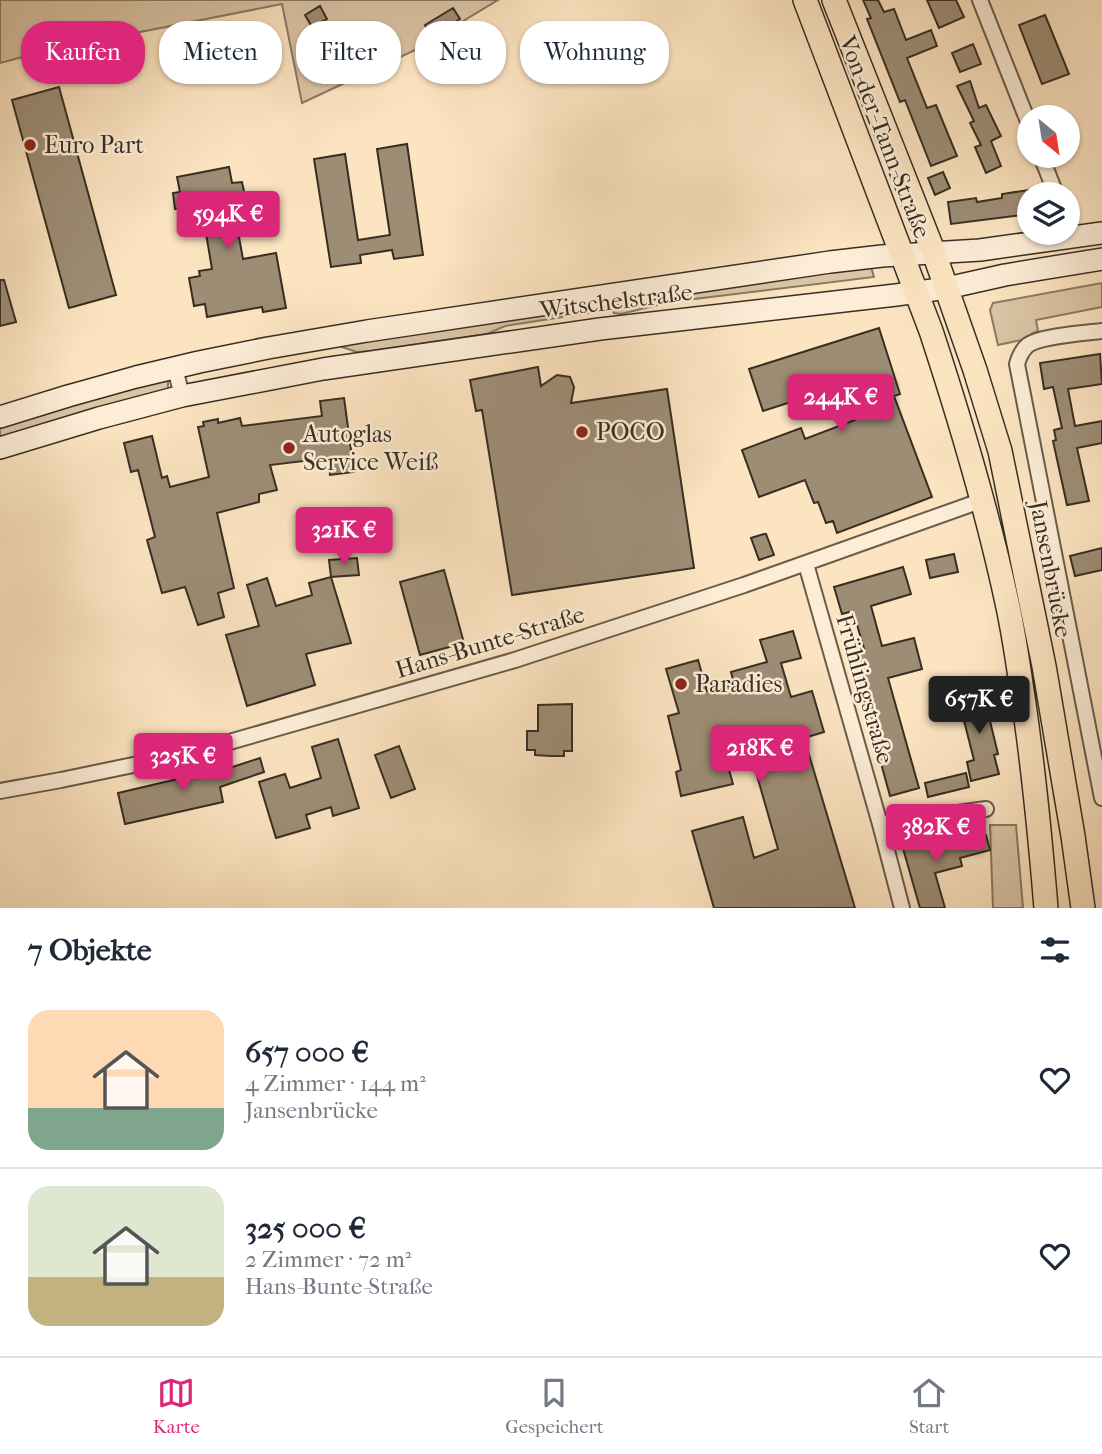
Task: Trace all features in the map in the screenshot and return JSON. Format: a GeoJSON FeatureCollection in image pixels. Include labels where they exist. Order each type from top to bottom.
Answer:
{"type":"FeatureCollection","features":[{"type":"Feature","properties":{"kind":"main road","name":"Von-der-Tann-Straße"},"geometry":{"type":"LineString","coordinates":[[805,0],[916,292]]}},
{"type":"Feature","properties":{"kind":"main road","name":"Von-der-Tann-Straße"},"geometry":{"type":"LineString","coordinates":[[834,0],[947,288]]}},
{"type":"Feature","properties":{"kind":"main road","name":"Jansenbrücke"},"geometry":{"type":"LineString","coordinates":[[947,288],[1000,451],[1044,666],[1083,908]]}},
{"type":"Feature","properties":{"kind":"main road","name":"Jansenbrücke"},"geometry":{"type":"LineString","coordinates":[[916,292],[950,386],[983,500],[1009,608],[1035,785],[1046,908]]}},
{"type":"Feature","properties":{"kind":"street"},"geometry":{"type":"LineString","coordinates":[[980,0],[1021,105]]}},
{"type":"Feature","properties":{"kind":"street","name":"Witschelstraße"},"geometry":{"type":"LineString","coordinates":[[1080,233],[1102,233]]}},
{"type":"Feature","properties":{"kind":"street","name":"Witschelstraße"},"geometry":{"type":"LineString","coordinates":[[0,448],[320,354],[596,297],[830,262],[981,250],[1017,243]]}},
{"type":"Feature","properties":{"kind":"street"},"geometry":{"type":"LineString","coordinates":[[1071,245],[1073,264]]}},
{"type":"Feature","properties":{"kind":"street","name":"Witschelstraße"},"geometry":{"type":"LineString","coordinates":[[0,417],[91,389],[175,368],[600,329],[916,292],[1102,259]]}},
{"type":"Feature","properties":{"kind":"street"},"geometry":{"type":"LineString","coordinates":[[596,297],[600,329]]}},
{"type":"Feature","properties":{"kind":"street"},"geometry":{"type":"LineString","coordinates":[[1101,791],[1017,365],[1020,355],[1028,345],[1041,340],[1102,331]]}},
{"type":"Feature","properties":{"kind":"street"},"geometry":{"type":"LineString","coordinates":[[175,368],[182,396]]}},
{"type":"Feature","properties":{"kind":"street","name":"Hans-Bunte-Straße"},"geometry":{"type":"LineString","coordinates":[[0,791],[191,753],[515,660],[806,564],[983,500]]}},
{"type":"Feature","properties":{"kind":"street","name":"Frühlingstraße"},"geometry":{"type":"LineString","coordinates":[[806,564],[902,908]]}},
{"type":"Feature","properties":{"kind":"street"},"geometry":{"type":"LineString","coordinates":[[880,824],[985,808]]}},
{"type":"Feature","properties":{"kind":"shaded area"},"geometry":{"type":"Polygon","coordinates":[[[0,0],[498,0],[463,21],[415,21],[415,50],[401,57],[401,21],[296,21],[296,73],[282,4],[196,21],[159,21],[159,28],[145,31],[145,21],[21,21],[21,57],[0,63],[0,0]]]}},
{"type":"Feature","properties":{"kind":"shaded area"},"geometry":{"type":"Polygon","coordinates":[[[298,84],[343,84],[302,103],[298,84]]]}},
{"type":"Feature","properties":{"kind":"shaded area"},"geometry":{"type":"Polygon","coordinates":[[[871,267],[874,277],[670,302],[621,314],[614,313],[610,306],[613,303],[744,282],[871,267]]]}},
{"type":"Feature","properties":{"kind":"shaded area"},"geometry":{"type":"Polygon","coordinates":[[[1102,283],[1102,307],[1036,320],[1038,331],[1031,334],[1031,338],[998,345],[990,310],[993,303],[1102,283]]]}},
{"type":"Feature","properties":{"kind":"shaded area"},"geometry":{"type":"Polygon","coordinates":[[[589,306],[591,310],[588,313],[505,326],[487,334],[371,351],[357,352],[342,347],[343,344],[589,306]]]}},
{"type":"Feature","properties":{"kind":"shaded area"},"geometry":{"type":"Polygon","coordinates":[[[163,377],[168,380],[168,390],[0,439],[0,425],[163,377]]]}},
{"type":"Feature","properties":{"kind":"shaded area"},"geometry":{"type":"Polygon","coordinates":[[[990,825],[1016,825],[1023,908],[993,908],[990,825]]]}},
{"type":"Feature","properties":{"kind":"building"},"geometry":{"type":"Polygon","coordinates":[[[863,0],[878,0],[884,12],[894,9],[906,40],[931,30],[937,46],[907,58],[927,108],[936,105],[957,156],[931,166],[905,100],[900,102],[867,19],[871,18],[863,0]]]}},
{"type":"Feature","properties":{"kind":"building"},"geometry":{"type":"Polygon","coordinates":[[[927,0],[956,0],[964,17],[939,28],[927,0]]]}},
{"type":"Feature","properties":{"kind":"building"},"geometry":{"type":"Polygon","coordinates":[[[320,6],[327,19],[308,21],[305,15],[320,6]]]}},
{"type":"Feature","properties":{"kind":"building"},"geometry":{"type":"Polygon","coordinates":[[[453,8],[460,19],[457,21],[432,21],[453,8]]]}},
{"type":"Feature","properties":{"kind":"building"},"geometry":{"type":"Polygon","coordinates":[[[1045,15],[1069,74],[1042,84],[1019,25],[1045,15]]]}},
{"type":"Feature","properties":{"kind":"building"},"geometry":{"type":"Polygon","coordinates":[[[973,44],[981,64],[960,72],[952,53],[973,44]]]}},
{"type":"Feature","properties":{"kind":"building"},"geometry":{"type":"Polygon","coordinates":[[[970,81],[979,108],[986,105],[1001,136],[991,141],[1001,166],[986,173],[975,147],[981,145],[970,123],[974,121],[957,86],[970,81]]]}},
{"type":"Feature","properties":{"kind":"building"},"geometry":{"type":"Polygon","coordinates":[[[59,87],[116,295],[69,308],[12,100],[59,87]]]}},
{"type":"Feature","properties":{"kind":"building"},"geometry":{"type":"Polygon","coordinates":[[[407,144],[423,255],[394,259],[392,250],[360,255],[361,263],[331,267],[314,159],[345,154],[358,240],[390,235],[377,149],[407,144]]]}},
{"type":"Feature","properties":{"kind":"building"},"geometry":{"type":"Polygon","coordinates":[[[229,167],[232,183],[242,182],[245,196],[232,199],[243,259],[276,253],[286,308],[263,312],[262,307],[207,317],[205,304],[194,306],[189,278],[200,276],[199,271],[212,269],[201,204],[175,209],[173,193],[180,192],[177,177],[229,167]]]}},
{"type":"Feature","properties":{"kind":"building"},"geometry":{"type":"Polygon","coordinates":[[[943,172],[950,188],[935,195],[928,178],[943,172]]]}},
{"type":"Feature","properties":{"kind":"building"},"geometry":{"type":"Polygon","coordinates":[[[1017,192],[1017,216],[951,224],[948,202],[976,198],[977,202],[1002,198],[1002,194],[1017,192]]]}},
{"type":"Feature","properties":{"kind":"building"},"geometry":{"type":"Polygon","coordinates":[[[0,280],[4,280],[16,322],[0,326],[0,280]]]}},
{"type":"Feature","properties":{"kind":"building"},"geometry":{"type":"Polygon","coordinates":[[[879,328],[900,394],[894,396],[932,497],[837,533],[833,521],[826,523],[805,480],[759,497],[742,450],[801,428],[805,439],[855,420],[844,385],[763,411],[749,369],[879,328]]]}},
{"type":"Feature","properties":{"kind":"building"},"geometry":{"type":"Polygon","coordinates":[[[1100,354],[1102,384],[1068,389],[1075,426],[1102,421],[1102,443],[1077,448],[1089,501],[1067,505],[1053,441],[1056,440],[1054,430],[1062,428],[1053,387],[1044,389],[1040,363],[1100,354]]]}},
{"type":"Feature","properties":{"kind":"building"},"geometry":{"type":"Polygon","coordinates":[[[538,367],[541,386],[557,375],[570,377],[574,387],[571,403],[667,389],[694,568],[512,595],[482,410],[476,411],[470,380],[538,367]]]}},
{"type":"Feature","properties":{"kind":"building"},"geometry":{"type":"Polygon","coordinates":[[[344,398],[354,472],[330,475],[328,458],[270,465],[277,490],[259,494],[259,502],[217,513],[234,588],[218,593],[224,617],[198,625],[185,587],[162,593],[147,540],[155,537],[138,470],[131,472],[124,443],[152,436],[162,478],[167,476],[170,487],[209,477],[198,427],[204,426],[203,422],[218,419],[218,423],[240,418],[242,426],[322,416],[320,401],[344,398]]]}},
{"type":"Feature","properties":{"kind":"building"},"geometry":{"type":"Polygon","coordinates":[[[766,534],[774,555],[759,560],[751,538],[766,534]]]}},
{"type":"Feature","properties":{"kind":"building"},"geometry":{"type":"Polygon","coordinates":[[[1102,548],[1102,570],[1075,576],[1070,556],[1102,548]]]}},
{"type":"Feature","properties":{"kind":"building"},"geometry":{"type":"Polygon","coordinates":[[[954,554],[958,572],[930,578],[926,560],[954,554]]]}},
{"type":"Feature","properties":{"kind":"building"},"geometry":{"type":"Polygon","coordinates":[[[357,558],[359,575],[331,577],[329,560],[357,558]]]}},
{"type":"Feature","properties":{"kind":"building"},"geometry":{"type":"Polygon","coordinates":[[[903,567],[911,594],[871,606],[882,646],[914,638],[922,669],[888,678],[919,788],[890,796],[860,687],[857,688],[848,657],[865,652],[853,611],[842,614],[834,587],[903,567]]]}},
{"type":"Feature","properties":{"kind":"building"},"geometry":{"type":"Polygon","coordinates":[[[444,570],[464,643],[420,655],[400,582],[444,570]]]}},
{"type":"Feature","properties":{"kind":"building"},"geometry":{"type":"Polygon","coordinates":[[[331,577],[351,643],[306,654],[315,685],[247,706],[226,635],[259,626],[247,585],[267,578],[276,606],[312,595],[309,583],[331,577]]]}},
{"type":"Feature","properties":{"kind":"building"},"geometry":{"type":"Polygon","coordinates":[[[793,631],[801,658],[781,663],[791,697],[812,691],[824,732],[804,738],[855,908],[714,908],[692,831],[743,817],[754,858],[778,849],[743,727],[719,734],[733,784],[681,796],[676,772],[681,770],[668,716],[679,713],[666,669],[698,660],[707,691],[734,684],[731,672],[767,662],[760,640],[793,631]]]}},
{"type":"Feature","properties":{"kind":"building"},"geometry":{"type":"Polygon","coordinates":[[[983,692],[998,754],[994,755],[999,774],[971,781],[967,762],[974,760],[958,697],[983,692]]]}},
{"type":"Feature","properties":{"kind":"building"},"geometry":{"type":"Polygon","coordinates":[[[572,704],[572,751],[564,751],[564,756],[551,756],[535,755],[535,750],[527,750],[527,731],[538,731],[538,705],[572,704]]]}},
{"type":"Feature","properties":{"kind":"building"},"geometry":{"type":"Polygon","coordinates":[[[338,739],[359,808],[333,816],[331,807],[306,815],[310,828],[276,838],[259,782],[285,774],[290,788],[321,778],[312,747],[338,739]]]}},
{"type":"Feature","properties":{"kind":"building"},"geometry":{"type":"Polygon","coordinates":[[[399,746],[415,789],[391,798],[375,755],[399,746]]]}},
{"type":"Feature","properties":{"kind":"building"},"geometry":{"type":"Polygon","coordinates":[[[260,758],[264,772],[220,787],[223,802],[125,824],[118,793],[216,770],[217,772],[260,758]]]}},
{"type":"Feature","properties":{"kind":"building"},"geometry":{"type":"Polygon","coordinates":[[[966,773],[969,787],[928,797],[925,783],[966,773]]]}},
{"type":"Feature","properties":{"kind":"building"},"geometry":{"type":"Polygon","coordinates":[[[925,831],[930,849],[986,835],[990,850],[960,858],[962,866],[935,873],[945,908],[920,908],[900,838],[925,831]]]}},
{"type":"Feature","properties":{"kind":"place","name":"Euro Part"},"geometry":{"type":"Point","coordinates":[30,145]}},
{"type":"Feature","properties":{"kind":"place","name":"POCO"},"geometry":{"type":"Point","coordinates":[582,432]}},
{"type":"Feature","properties":{"kind":"place","name":"Autoglas Service Weiß"},"geometry":{"type":"Point","coordinates":[289,448]}},
{"type":"Feature","properties":{"kind":"place","name":"Paradies"},"geometry":{"type":"Point","coordinates":[681,684]}}]}
